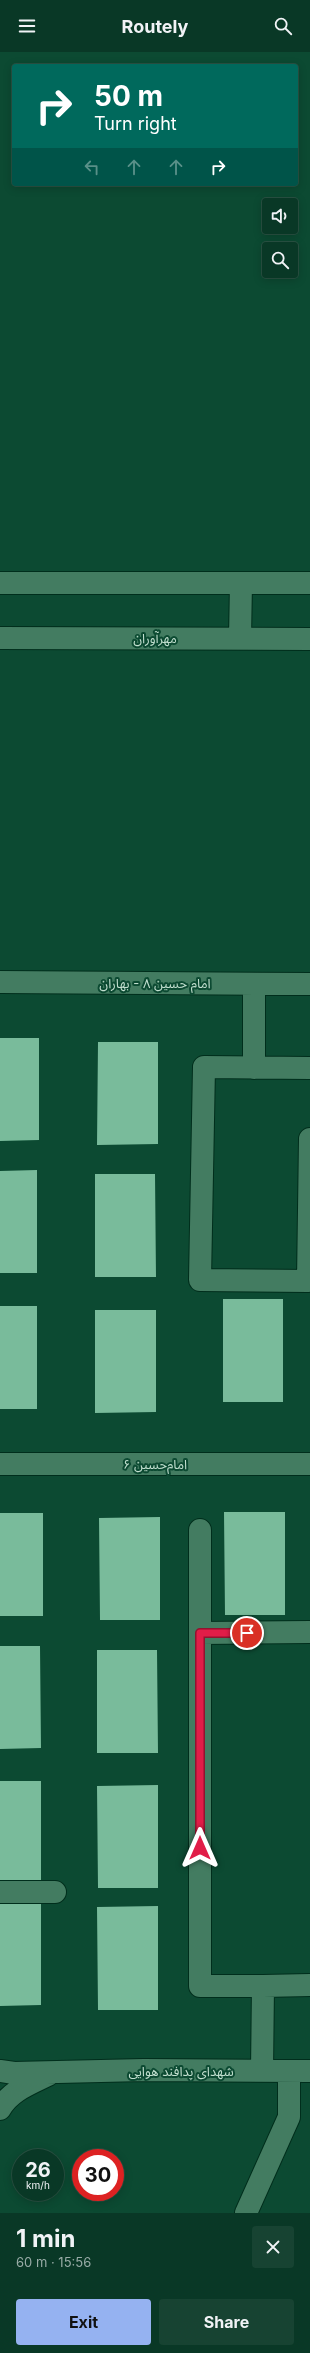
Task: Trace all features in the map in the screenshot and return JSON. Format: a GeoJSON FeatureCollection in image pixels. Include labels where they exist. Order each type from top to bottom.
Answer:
{"type":"FeatureCollection","features":[{"type":"Feature","properties":{"kind":"street"},"geometry":{"type":"LineString","coordinates":[[0,583],[310,583]]}},
{"type":"Feature","properties":{"kind":"street"},"geometry":{"type":"LineString","coordinates":[[240,638],[241,583]]}},
{"type":"Feature","properties":{"kind":"street","name":"مهرآوران"},"geometry":{"type":"LineString","coordinates":[[0,638],[310,639]]}},
{"type":"Feature","properties":{"kind":"street","name":"امام حسین ۸ - بهاران"},"geometry":{"type":"LineString","coordinates":[[0,982],[310,984]]}},
{"type":"Feature","properties":{"kind":"street"},"geometry":{"type":"LineString","coordinates":[[254,984],[254,1068]]}},
{"type":"Feature","properties":{"kind":"street"},"geometry":{"type":"LineString","coordinates":[[310,1068],[204,1067],[200,1280],[308,1281],[310,1139]]}},
{"type":"Feature","properties":{"kind":"street","name":"امام‌حسین ۶"},"geometry":{"type":"LineString","coordinates":[[0,1464],[310,1464]]}},
{"type":"Feature","properties":{"kind":"street"},"geometry":{"type":"LineString","coordinates":[[200,1530],[200,1986],[310,1985]]}},
{"type":"Feature","properties":{"kind":"street"},"geometry":{"type":"LineString","coordinates":[[200,1633],[310,1632]]}},
{"type":"Feature","properties":{"kind":"street"},"geometry":{"type":"LineString","coordinates":[[0,1892],[55,1892]]}},
{"type":"Feature","properties":{"kind":"street"},"geometry":{"type":"LineString","coordinates":[[262,2071],[263,1986]]}},
{"type":"Feature","properties":{"kind":"street","name":"شهدای پدافند هوایی"},"geometry":{"type":"LineString","coordinates":[[0,2071],[14,2073],[53,2073],[144,2070],[310,2071]]}},
{"type":"Feature","properties":{"kind":"street"},"geometry":{"type":"LineString","coordinates":[[246,2213],[289,2117],[288,2071]]}},
{"type":"Feature","properties":{"kind":"street"},"geometry":{"type":"LineString","coordinates":[[0,2109],[6,2099],[22,2088],[53,2073]]}},
{"type":"Feature","properties":{"kind":"building"},"geometry":{"type":"Polygon","coordinates":[[[0,1038],[39,1038],[39,1140],[0,1141],[0,1038]]]}},
{"type":"Feature","properties":{"kind":"building"},"geometry":{"type":"Polygon","coordinates":[[[98,1042],[158,1042],[158,1144],[97,1145],[98,1042]]]}},
{"type":"Feature","properties":{"kind":"building"},"geometry":{"type":"Polygon","coordinates":[[[37,1170],[37,1273],[0,1273],[0,1171],[37,1170]]]}},
{"type":"Feature","properties":{"kind":"building"},"geometry":{"type":"Polygon","coordinates":[[[95,1174],[155,1174],[156,1277],[95,1277],[95,1174]]]}},
{"type":"Feature","properties":{"kind":"building"},"geometry":{"type":"Polygon","coordinates":[[[223,1299],[283,1299],[283,1402],[223,1402],[223,1299]]]}},
{"type":"Feature","properties":{"kind":"building"},"geometry":{"type":"Polygon","coordinates":[[[0,1306],[37,1306],[37,1409],[0,1409],[0,1306]]]}},
{"type":"Feature","properties":{"kind":"building"},"geometry":{"type":"Polygon","coordinates":[[[95,1310],[156,1310],[156,1412],[95,1413],[95,1310]]]}},
{"type":"Feature","properties":{"kind":"building"},"geometry":{"type":"Polygon","coordinates":[[[224,1512],[285,1512],[285,1615],[225,1615],[224,1512]]]}},
{"type":"Feature","properties":{"kind":"building"},"geometry":{"type":"Polygon","coordinates":[[[0,1513],[43,1513],[43,1616],[0,1616],[0,1513]]]}},
{"type":"Feature","properties":{"kind":"building"},"geometry":{"type":"Polygon","coordinates":[[[160,1517],[160,1620],[100,1620],[99,1518],[160,1517]]]}},
{"type":"Feature","properties":{"kind":"building"},"geometry":{"type":"Polygon","coordinates":[[[0,1646],[40,1646],[41,1748],[0,1749],[0,1646]]]}},
{"type":"Feature","properties":{"kind":"building"},"geometry":{"type":"Polygon","coordinates":[[[97,1650],[157,1650],[158,1753],[97,1753],[97,1650]]]}},
{"type":"Feature","properties":{"kind":"building"},"geometry":{"type":"Polygon","coordinates":[[[0,1781],[41,1781],[41,1884],[0,1884],[0,1781]]]}},
{"type":"Feature","properties":{"kind":"building"},"geometry":{"type":"Polygon","coordinates":[[[158,1785],[158,1888],[98,1888],[97,1786],[158,1785]]]}},
{"type":"Feature","properties":{"kind":"building"},"geometry":{"type":"Polygon","coordinates":[[[0,1903],[41,1903],[41,2005],[0,2006],[0,1903]]]}},
{"type":"Feature","properties":{"kind":"building"},"geometry":{"type":"Polygon","coordinates":[[[158,1906],[158,2010],[98,2010],[97,1907],[158,1906]]]}},
{"type":"Feature","properties":{"kind":"route"},"geometry":{"type":"LineString","coordinates":[[200,1848],[200,1633],[247,1633]]}}]}
